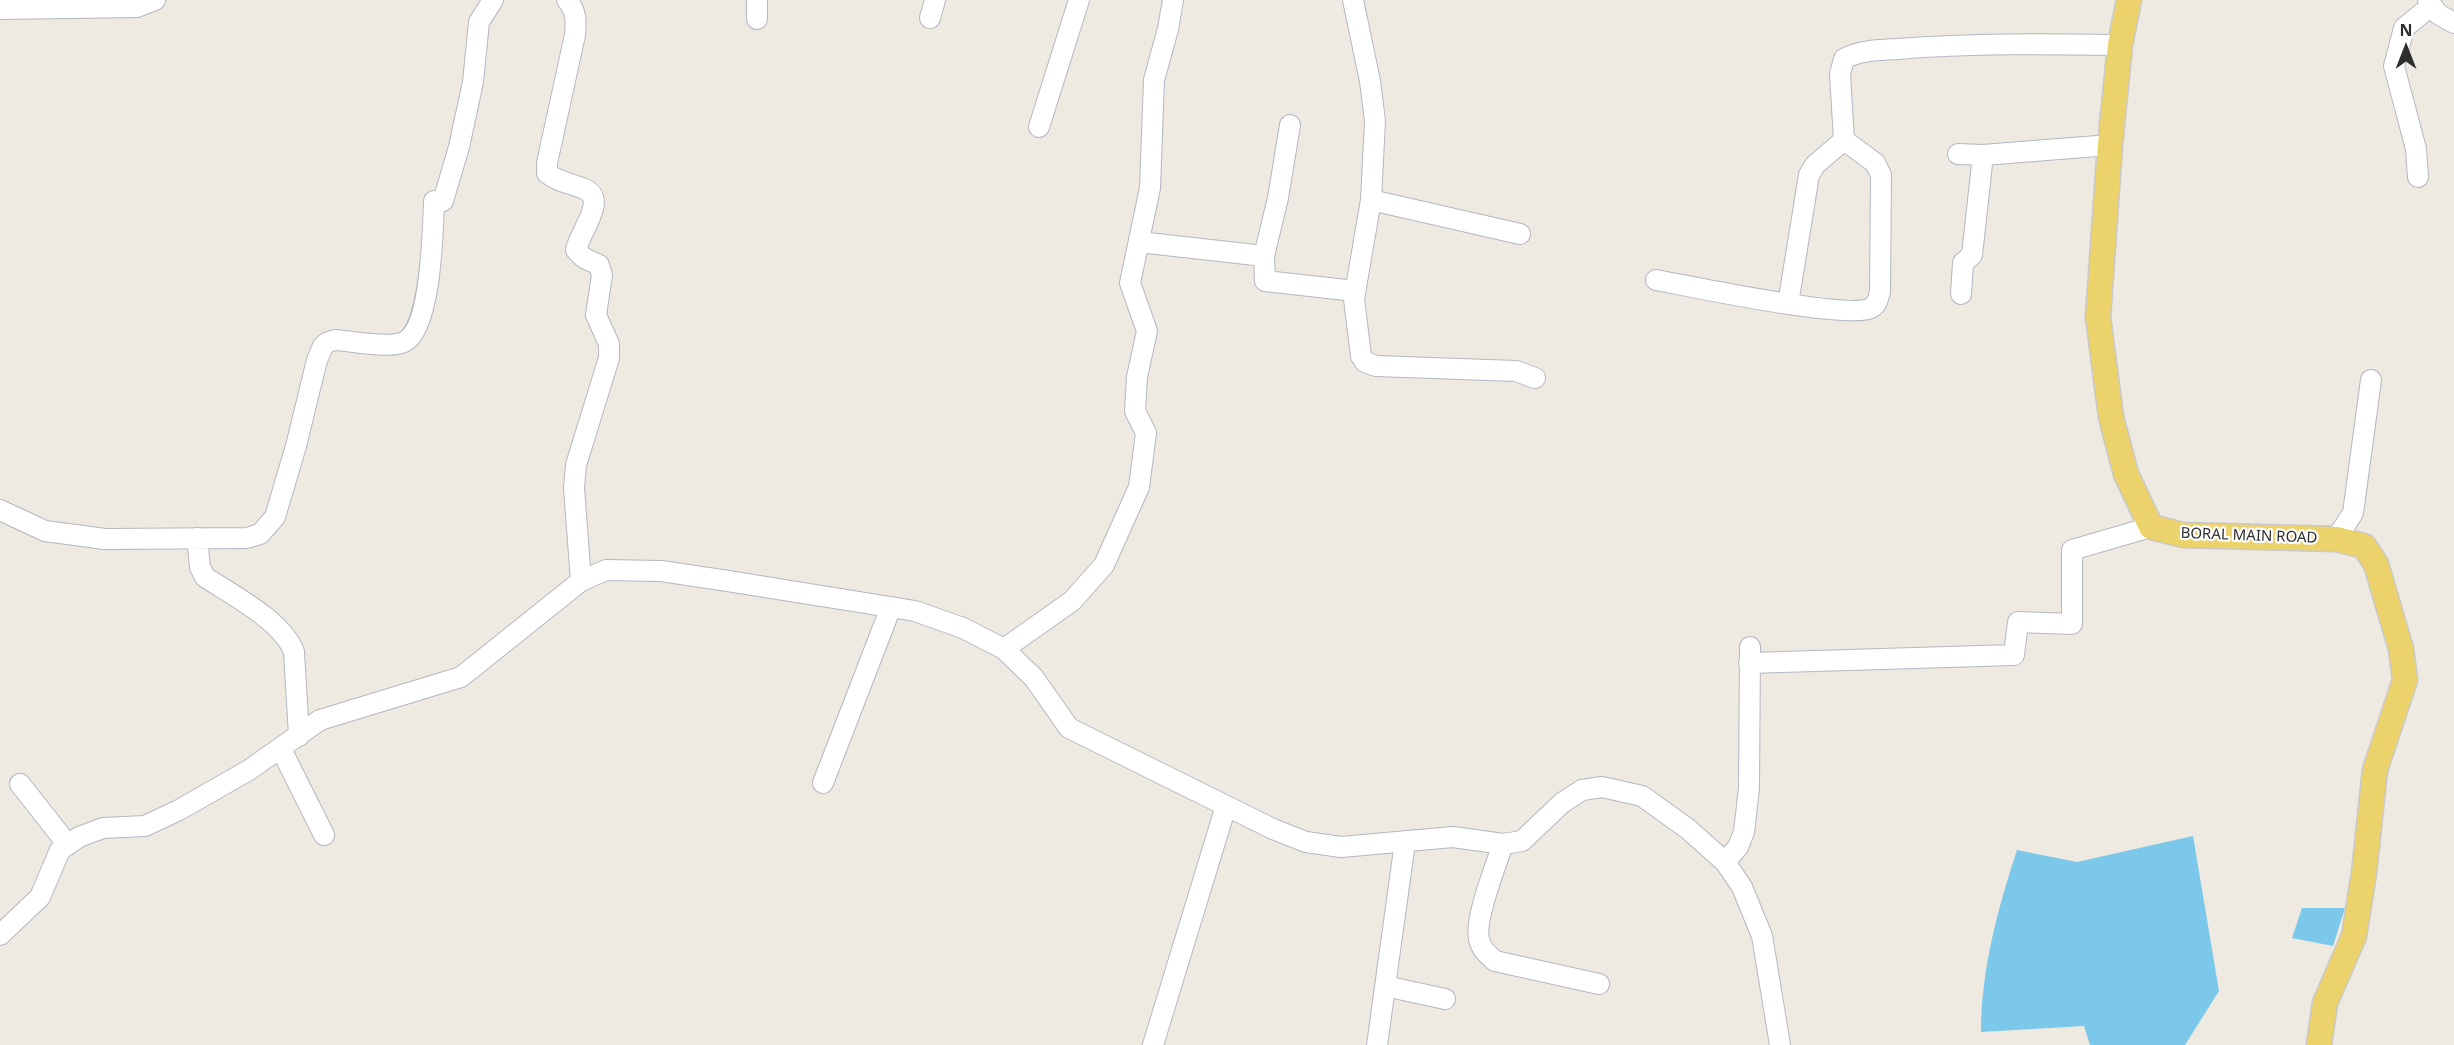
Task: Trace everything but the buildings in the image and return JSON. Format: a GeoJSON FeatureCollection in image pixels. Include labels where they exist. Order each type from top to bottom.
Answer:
{"type":"FeatureCollection","features":[{"type":"Feature","properties":{"kind":"main road"},"geometry":{"type":"LineString","coordinates":[[2129,0],[2120,45],[2110,145],[2099,293],[2099,339],[2110,417],[2126,474],[2151,527]]}},
{"type":"Feature","properties":{"kind":"main road","name":"BORAL MAIN ROAD"},"geometry":{"type":"LineString","coordinates":[[2151,527],[2182,535],[2336,539],[2364,546],[2376,564],[2401,649],[2405,680],[2375,770],[2364,873],[2354,936],[2325,1003],[2319,1045]]}},
{"type":"Feature","properties":{"kind":"street"},"geometry":{"type":"LineString","coordinates":[[0,9],[137,7],[155,0]]}},
{"type":"Feature","properties":{"kind":"street"},"geometry":{"type":"LineString","coordinates":[[0,510],[45,531],[105,539],[247,538],[260,534],[274,517],[296,446],[317,360],[323,346],[335,340],[396,345],[411,338],[417,327],[428,282],[438,201],[459,147],[473,82],[479,22],[493,0]]}},
{"type":"Feature","properties":{"kind":"street"},"geometry":{"type":"LineString","coordinates":[[567,0],[575,14],[575,35],[547,163],[548,173],[556,181],[585,188],[594,198],[595,208],[578,238],[576,250],[584,258],[599,265],[602,275],[596,315],[609,344],[609,357],[576,465],[574,488],[581,581]]}},
{"type":"Feature","properties":{"kind":"street"},"geometry":{"type":"LineString","coordinates":[[1039,127],[1079,0]]}},
{"type":"Feature","properties":{"kind":"street"},"geometry":{"type":"LineString","coordinates":[[1004,649],[1072,601],[1104,565],[1139,487],[1146,433],[1135,411],[1137,377],[1147,331],[1130,283],[1152,174],[1154,80],[1168,29],[1173,0]]}},
{"type":"Feature","properties":{"kind":"street"},"geometry":{"type":"LineString","coordinates":[[1353,0],[1374,111],[1375,146],[1371,201],[1355,291],[1354,309],[1361,356],[1376,366],[1516,371],[1535,378]]}},
{"type":"Feature","properties":{"kind":"street"},"geometry":{"type":"LineString","coordinates":[[2418,177],[2416,149],[2394,66],[2404,28],[2429,3],[2454,23]]}},
{"type":"Feature","properties":{"kind":"street"},"geometry":{"type":"LineString","coordinates":[[1656,280],[1788,304],[1853,310],[1870,309],[1878,301],[1880,292],[1881,176],[1875,163],[1844,140],[1840,74],[1841,65],[1847,57],[1869,52],[1918,47],[2033,44],[2120,45]]}},
{"type":"Feature","properties":{"kind":"street"},"geometry":{"type":"LineString","coordinates":[[1290,125],[1278,198],[1264,256],[1265,281],[1355,291]]}},
{"type":"Feature","properties":{"kind":"street"},"geometry":{"type":"LineString","coordinates":[[1788,304],[1809,176],[1815,165],[1844,140]]}},
{"type":"Feature","properties":{"kind":"street"},"geometry":{"type":"LineString","coordinates":[[1958,154],[1983,155],[2110,145]]}},
{"type":"Feature","properties":{"kind":"street"},"geometry":{"type":"LineString","coordinates":[[1962,294],[1963,263],[1972,255],[1983,155]]}},
{"type":"Feature","properties":{"kind":"street"},"geometry":{"type":"LineString","coordinates":[[1371,201],[1521,234]]}},
{"type":"Feature","properties":{"kind":"street"},"geometry":{"type":"LineString","coordinates":[[1139,242],[1264,256]]}},
{"type":"Feature","properties":{"kind":"street"},"geometry":{"type":"LineString","coordinates":[[2336,539],[2354,513],[2371,380]]}},
{"type":"Feature","properties":{"kind":"street"},"geometry":{"type":"LineString","coordinates":[[1725,862],[1738,847],[1744,832],[1749,788],[1750,655],[2014,655],[2018,622],[2072,624],[2072,549],[2151,527]]}},
{"type":"Feature","properties":{"kind":"street"},"geometry":{"type":"LineString","coordinates":[[197,538],[200,567],[205,577],[277,627],[290,640],[294,652],[299,736]]}},
{"type":"Feature","properties":{"kind":"street"},"geometry":{"type":"LineString","coordinates":[[0,935],[40,897],[60,850],[79,837],[103,828],[145,826],[189,804],[281,749],[320,720],[461,677],[581,581],[606,570],[662,571],[915,611],[963,628],[1004,649],[1034,678],[1069,728],[1273,829],[1306,842],[1341,847],[1453,837],[1503,844],[1522,841],[1562,803],[1582,790],[1602,787],[1642,796],[1688,829],[1725,862],[1742,887],[1762,936],[1780,1045]]}},
{"type":"Feature","properties":{"kind":"street"},"geometry":{"type":"LineString","coordinates":[[823,783],[891,607]]}},
{"type":"Feature","properties":{"kind":"street"},"geometry":{"type":"LineString","coordinates":[[281,749],[324,835]]}},
{"type":"Feature","properties":{"kind":"street"},"geometry":{"type":"LineString","coordinates":[[20,784],[68,844]]}},
{"type":"Feature","properties":{"kind":"street"},"geometry":{"type":"LineString","coordinates":[[1153,1045],[1226,806]]}},
{"type":"Feature","properties":{"kind":"street"},"geometry":{"type":"LineString","coordinates":[[1377,1045],[1405,842]]}},
{"type":"Feature","properties":{"kind":"street"},"geometry":{"type":"LineString","coordinates":[[1503,844],[1480,919],[1478,937],[1483,951],[1495,961],[1599,984]]}},
{"type":"Feature","properties":{"kind":"street"},"geometry":{"type":"LineString","coordinates":[[1385,986],[1445,999]]}},
{"type":"Feature","properties":{"kind":"water"},"geometry":{"type":"Polygon","coordinates":[[[2193,836],[2219,991],[2185,1045],[2090,1045],[2084,1026],[1981,1032],[1987,962],[2003,894],[2017,850],[2077,862],[2193,836]]]}},
{"type":"Feature","properties":{"kind":"water"},"geometry":{"type":"Polygon","coordinates":[[[2302,908],[2345,908],[2333,946],[2292,938],[2302,908]]]}}]}
